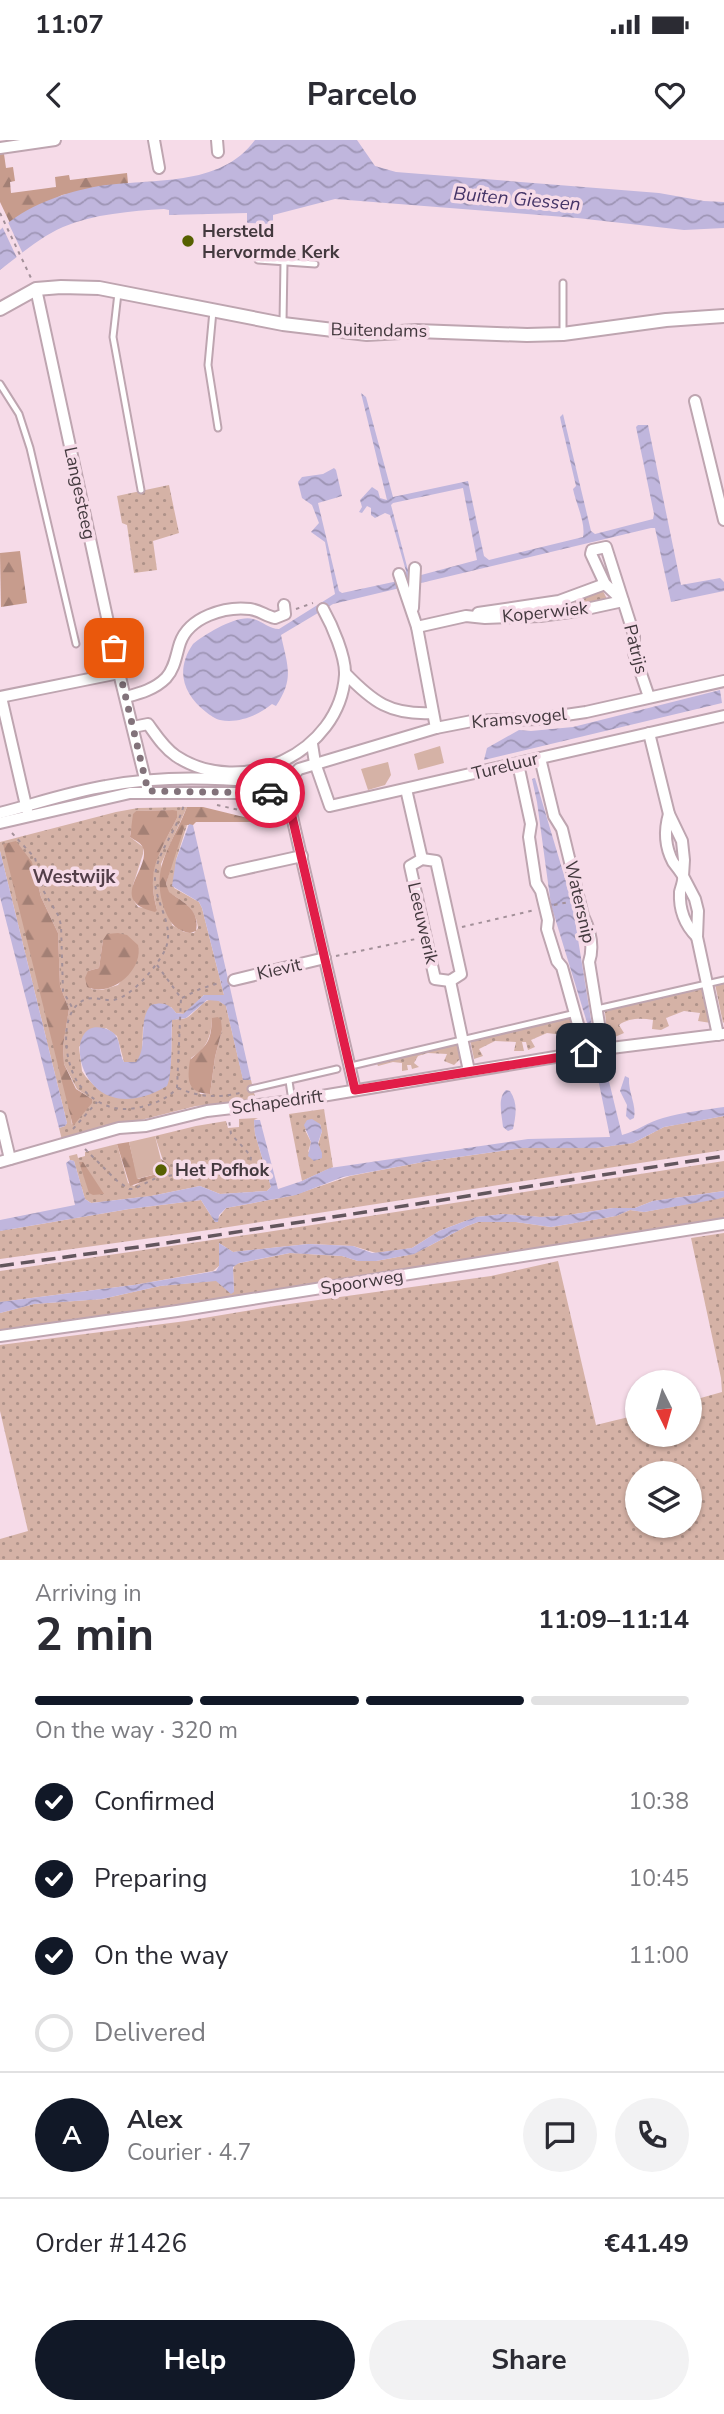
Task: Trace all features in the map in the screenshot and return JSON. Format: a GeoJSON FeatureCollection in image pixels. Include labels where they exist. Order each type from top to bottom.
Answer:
{"type":"FeatureCollection","features":[{"type":"Feature","properties":{"kind":"street"},"geometry":{"type":"LineString","coordinates":[[0,148],[55,140]]}},
{"type":"Feature","properties":{"kind":"street"},"geometry":{"type":"LineString","coordinates":[[154,140],[159,168]]}},
{"type":"Feature","properties":{"kind":"street","name":"Buitendams"},"geometry":{"type":"LineString","coordinates":[[0,309],[34,284],[99,288],[213,312],[367,334],[417,331],[563,334],[666,320],[724,316]]}},
{"type":"Feature","properties":{"kind":"street","name":"Langesteeg"},"geometry":{"type":"LineString","coordinates":[[34,284],[119,673],[147,786]]}},
{"type":"Feature","properties":{"kind":"street"},"geometry":{"type":"LineString","coordinates":[[695,401],[724,520]]}},
{"type":"Feature","properties":{"kind":"street","name":"Patrijs"},"geometry":{"type":"LineString","coordinates":[[623,601],[605,584],[591,554],[592,550],[606,547],[634,635],[634,653],[649,697]]}},
{"type":"Feature","properties":{"kind":"street"},"geometry":{"type":"LineString","coordinates":[[408,578],[412,614],[417,627],[436,728]]}},
{"type":"Feature","properties":{"kind":"street","name":"Koperwiek"},"geometry":{"type":"LineString","coordinates":[[417,627],[559,601],[605,584]]}},
{"type":"Feature","properties":{"kind":"street","name":"Koperwiek"},"geometry":{"type":"LineString","coordinates":[[466,616],[540,616],[623,601]]}},
{"type":"Feature","properties":{"kind":"street"},"geometry":{"type":"LineString","coordinates":[[133,727],[148,724],[164,746],[176,756],[214,772],[241,772],[278,764],[312,744],[334,718],[345,673],[338,641],[321,606]]}},
{"type":"Feature","properties":{"kind":"street"},"geometry":{"type":"LineString","coordinates":[[126,697],[149,690],[167,677],[175,663],[181,639],[199,618],[240,608],[253,609],[275,618],[284,610]]}},
{"type":"Feature","properties":{"kind":"street"},"geometry":{"type":"LineString","coordinates":[[27,811],[1,697],[119,673]]}},
{"type":"Feature","properties":{"kind":"street"},"geometry":{"type":"LineString","coordinates":[[345,673],[364,692],[386,708],[402,713],[432,713]]}},
{"type":"Feature","properties":{"kind":"street","name":"Kramsvogel"},"geometry":{"type":"LineString","coordinates":[[276,793],[299,769],[436,728],[472,721],[538,719],[586,712],[724,681]]}},
{"type":"Feature","properties":{"kind":"street","name":"Tureluur"},"geometry":{"type":"LineString","coordinates":[[315,763],[330,806],[724,716]]}},
{"type":"Feature","properties":{"kind":"street"},"geometry":{"type":"LineString","coordinates":[[649,733],[669,814],[680,834],[684,850],[680,903],[682,915],[697,937]]}},
{"type":"Feature","properties":{"kind":"street"},"geometry":{"type":"LineString","coordinates":[[312,744],[315,763]]}},
{"type":"Feature","properties":{"kind":"street","name":"Watersnip"},"geometry":{"type":"LineString","coordinates":[[540,758],[554,816],[562,829],[583,916],[588,925],[592,953],[589,962],[603,1049]]}},
{"type":"Feature","properties":{"kind":"street","name":"Watersnip"},"geometry":{"type":"LineString","coordinates":[[518,764],[531,824],[529,837],[536,883],[548,907],[547,929],[576,1013],[586,1053]]}},
{"type":"Feature","properties":{"kind":"street"},"geometry":{"type":"LineString","coordinates":[[0,823],[27,811],[104,786],[243,780],[268,783],[276,793]]}},
{"type":"Feature","properties":{"kind":"street","name":"Leeuwerik"},"geometry":{"type":"LineString","coordinates":[[406,789],[422,859]]}},
{"type":"Feature","properties":{"kind":"street","name":"Kievit"},"geometry":{"type":"LineString","coordinates":[[276,793],[291,812],[355,1090]]}},
{"type":"Feature","properties":{"kind":"street"},"geometry":{"type":"LineString","coordinates":[[0,813],[27,811]]}},
{"type":"Feature","properties":{"kind":"street"},"geometry":{"type":"LineString","coordinates":[[230,872],[302,856]]}},
{"type":"Feature","properties":{"kind":"street","name":"Leeuwerik"},"geometry":{"type":"LineString","coordinates":[[422,859],[436,861],[451,930],[461,974],[450,981],[435,979],[410,866],[422,859]]}},
{"type":"Feature","properties":{"kind":"street"},"geometry":{"type":"LineString","coordinates":[[683,876],[698,911],[697,937],[721,1035]]}},
{"type":"Feature","properties":{"kind":"street","name":"Kievit"},"geometry":{"type":"LineString","coordinates":[[234,980],[325,958]]}},
{"type":"Feature","properties":{"kind":"street","name":"Leeuwerik"},"geometry":{"type":"LineString","coordinates":[[450,981],[469,1072]]}},
{"type":"Feature","properties":{"kind":"street","name":"Schapedrift"},"geometry":{"type":"LineString","coordinates":[[5,1161],[73,1136],[146,1126],[186,1114],[292,1101],[603,1049],[721,1035]]}},
{"type":"Feature","properties":{"kind":"street"},"geometry":{"type":"LineString","coordinates":[[0,1117],[5,1161]]}},
{"type":"Feature","properties":{"kind":"street","name":"Spoorweg"},"geometry":{"type":"LineString","coordinates":[[0,1336],[177,1311],[724,1224]]}},
{"type":"Feature","properties":{"kind":"lane"},"geometry":{"type":"LineString","coordinates":[[258,260],[315,264]]}},
{"type":"Feature","properties":{"kind":"lane"},"geometry":{"type":"LineString","coordinates":[[283,324],[284,262]]}},
{"type":"Feature","properties":{"kind":"lane"},"geometry":{"type":"LineString","coordinates":[[563,283],[563,334]]}},
{"type":"Feature","properties":{"kind":"lane"},"geometry":{"type":"LineString","coordinates":[[118,293],[113,337],[141,490]]}},
{"type":"Feature","properties":{"kind":"lane"},"geometry":{"type":"LineString","coordinates":[[213,312],[208,365],[218,428]]}},
{"type":"Feature","properties":{"kind":"lane"},"geometry":{"type":"LineString","coordinates":[[0,384],[19,414],[30,448],[76,644]]}},
{"type":"Feature","properties":{"kind":"lane"},"geometry":{"type":"LineString","coordinates":[[597,1009],[724,980]]}},
{"type":"Feature","properties":{"kind":"lane"},"geometry":{"type":"LineString","coordinates":[[350,1066],[576,1013]]}},
{"type":"Feature","properties":{"kind":"lane","name":"Schapedrift"},"geometry":{"type":"LineString","coordinates":[[251,1089],[337,1069]]}},
{"type":"Feature","properties":{"kind":"lane"},"geometry":{"type":"LineString","coordinates":[[289,1081],[292,1101]]}},
{"type":"Feature","properties":{"kind":"path"},"geometry":{"type":"LineString","coordinates":[[0,213],[34,284]]}},
{"type":"Feature","properties":{"kind":"path"},"geometry":{"type":"LineString","coordinates":[[284,610],[321,606]]}},
{"type":"Feature","properties":{"kind":"path"},"geometry":{"type":"LineString","coordinates":[[157,965],[181,998],[177,1088],[165,1098],[129,1108],[113,1107],[98,1101],[82,1089],[68,1067],[66,1041],[74,1010],[79,1003],[89,999],[111,1000],[125,996],[157,965],[167,944],[168,930],[157,898],[156,869],[180,820],[185,801]]}},
{"type":"Feature","properties":{"kind":"path"},"geometry":{"type":"LineString","coordinates":[[12,832],[34,858],[43,890],[58,915],[61,925],[63,991],[74,1010]]}},
{"type":"Feature","properties":{"kind":"path"},"geometry":{"type":"LineString","coordinates":[[451,930],[574,901]]}},
{"type":"Feature","properties":{"kind":"path"},"geometry":{"type":"LineString","coordinates":[[325,958],[426,936]]}},
{"type":"Feature","properties":{"kind":"path"},"geometry":{"type":"LineString","coordinates":[[181,998],[219,983]]}},
{"type":"Feature","properties":{"kind":"path"},"geometry":{"type":"LineString","coordinates":[[177,1088],[200,1096],[218,1097],[251,1089]]}},
{"type":"Feature","properties":{"kind":"path"},"geometry":{"type":"LineString","coordinates":[[98,1101],[73,1136],[98,1163],[129,1189],[156,1178],[180,1174],[209,1173],[240,1178],[250,1167],[251,1156],[231,1133],[228,1108]]}},
{"type":"Feature","properties":{"kind":"shaded area"},"geometry":{"type":"Polygon","coordinates":[[[169,485],[179,533],[153,541],[157,570],[134,573],[127,525],[122,523],[117,496],[169,485]]]}},
{"type":"Feature","properties":{"kind":"shaded area"},"geometry":{"type":"Polygon","coordinates":[[[602,589],[607,599],[605,602],[601,600],[585,603],[582,607],[579,604],[560,607],[557,611],[553,608],[524,613],[526,610],[602,589]]]}},
{"type":"Feature","properties":{"kind":"shaded area"},"geometry":{"type":"Polygon","coordinates":[[[440,746],[444,763],[418,770],[414,754],[440,746]]]}},
{"type":"Feature","properties":{"kind":"shaded area"},"geometry":{"type":"Polygon","coordinates":[[[388,762],[391,775],[385,785],[368,790],[361,769],[388,762]]]}},
{"type":"Feature","properties":{"kind":"shaded area"},"geometry":{"type":"Polygon","coordinates":[[[187,807],[161,864],[172,925],[184,932],[194,933],[198,928],[192,910],[168,892],[166,884],[181,831],[187,825],[176,860],[174,888],[199,902],[202,908],[224,995],[204,995],[185,1014],[176,1013],[171,1007],[143,1027],[142,1054],[137,1062],[124,1062],[117,1036],[106,1028],[82,1041],[79,1047],[82,1071],[98,1089],[114,1097],[171,1063],[172,1020],[186,1018],[205,1002],[214,999],[226,1006],[243,1079],[251,1080],[256,1101],[196,1106],[62,1140],[59,1128],[67,1123],[0,842],[138,808],[187,807]],[[173,810],[136,811],[130,837],[143,847],[143,854],[133,885],[134,901],[138,907],[157,910],[153,872],[159,852],[177,818],[173,810]],[[38,885],[72,1125],[92,1099],[77,1089],[64,1064],[63,1046],[69,1009],[60,986],[58,933],[38,885]],[[103,940],[99,968],[88,971],[91,989],[102,990],[118,985],[124,977],[103,940]],[[212,1019],[209,1037],[191,1058],[200,1094],[210,1094],[222,1030],[212,1019]]]}},
{"type":"Feature","properties":{"kind":"shaded area"},"geometry":{"type":"Polygon","coordinates":[[[724,982],[724,1022],[723,1023],[715,984],[724,982]]]}},
{"type":"Feature","properties":{"kind":"shaded area"},"geometry":{"type":"Polygon","coordinates":[[[701,983],[711,1023],[698,1021],[700,1013],[684,1011],[666,1018],[669,1026],[661,1030],[652,1029],[653,1020],[627,1021],[619,1025],[624,1033],[608,1040],[604,1004],[701,983]]]}},
{"type":"Feature","properties":{"kind":"shaded area"},"geometry":{"type":"Polygon","coordinates":[[[572,1017],[578,1044],[561,1042],[563,1035],[547,1033],[531,1040],[535,1047],[528,1050],[526,1042],[522,1042],[524,1051],[514,1051],[516,1042],[495,1041],[479,1049],[483,1056],[474,1059],[470,1039],[572,1017]]]}},
{"type":"Feature","properties":{"kind":"shaded area"},"geometry":{"type":"Polygon","coordinates":[[[457,1043],[461,1058],[454,1065],[444,1061],[447,1054],[428,1053],[418,1056],[414,1063],[419,1067],[412,1069],[411,1065],[407,1065],[408,1070],[402,1071],[402,1063],[393,1062],[378,1066],[376,1061],[405,1054],[406,1057],[457,1043]]]}},
{"type":"Feature","properties":{"kind":"shaded area"},"geometry":{"type":"Polygon","coordinates":[[[324,1109],[333,1167],[302,1181],[289,1114],[324,1109]],[[320,1124],[305,1130],[311,1142],[308,1152],[318,1145],[322,1131],[320,1124]]]}},
{"type":"Feature","properties":{"kind":"shaded area"},"geometry":{"type":"Polygon","coordinates":[[[724,1116],[724,1150],[209,1230],[0,1259],[0,1231],[201,1200],[215,1222],[226,1208],[291,1196],[350,1176],[522,1148],[596,1148],[633,1143],[664,1127],[724,1116]]]}},
{"type":"Feature","properties":{"kind":"shaded area"},"geometry":{"type":"Polygon","coordinates":[[[258,1118],[254,1120],[255,1134],[271,1187],[267,1191],[220,1194],[200,1186],[151,1196],[91,1203],[85,1199],[74,1161],[70,1160],[69,1156],[77,1154],[78,1158],[85,1156],[85,1152],[117,1144],[128,1183],[134,1186],[151,1177],[167,1173],[155,1136],[226,1121],[228,1128],[239,1127],[239,1119],[258,1118]]]}},
{"type":"Feature","properties":{"kind":"shaded area"},"geometry":{"type":"Polygon","coordinates":[[[155,1136],[164,1172],[137,1179],[129,1142],[155,1136]]]}},
{"type":"Feature","properties":{"kind":"shaded area"},"geometry":{"type":"Polygon","coordinates":[[[724,1161],[724,1191],[653,1201],[635,1208],[613,1208],[562,1216],[505,1214],[476,1217],[439,1231],[412,1248],[376,1253],[353,1246],[308,1244],[233,1252],[219,1243],[219,1266],[213,1271],[134,1285],[0,1302],[0,1271],[724,1161]]]}},
{"type":"Feature","properties":{"kind":"shaded area"},"geometry":{"type":"Polygon","coordinates":[[[724,1197],[724,1221],[449,1268],[0,1331],[0,1313],[34,1304],[102,1299],[160,1286],[211,1281],[219,1281],[234,1292],[235,1264],[290,1253],[376,1261],[414,1254],[478,1222],[516,1222],[551,1227],[616,1216],[630,1210],[644,1212],[724,1197]]]}},
{"type":"Feature","properties":{"kind":"shaded area"},"geometry":{"type":"Polygon","coordinates":[[[724,1233],[724,1560],[0,1560],[0,1539],[28,1531],[0,1411],[0,1345],[186,1321],[491,1276],[558,1261],[596,1425],[625,1418],[625,1447],[702,1447],[702,1398],[722,1392],[691,1238],[724,1233]]]}},
{"type":"Feature","properties":{"kind":"green space"},"geometry":{"type":"Polygon","coordinates":[[[0,154],[4,154],[6,168],[13,167],[15,181],[10,182],[11,193],[56,187],[55,177],[69,175],[70,180],[127,173],[128,183],[62,195],[10,223],[0,202],[0,154]]]}},
{"type":"Feature","properties":{"kind":"green space"},"geometry":{"type":"Polygon","coordinates":[[[20,551],[27,603],[1,607],[0,553],[20,551]]]}},
{"type":"Feature","properties":{"kind":"green space"},"geometry":{"type":"Polygon","coordinates":[[[187,807],[203,807],[260,821],[272,813],[281,822],[196,822],[193,825],[185,825],[166,884],[169,892],[185,903],[196,917],[196,931],[190,933],[178,929],[170,920],[161,897],[160,883],[164,858],[187,807]]]}},
{"type":"Feature","properties":{"kind":"green space"},"geometry":{"type":"Polygon","coordinates":[[[136,811],[177,811],[177,818],[160,852],[154,872],[155,912],[141,907],[134,900],[132,892],[144,857],[142,846],[130,837],[133,814],[136,811]]]}},
{"type":"Feature","properties":{"kind":"green space"},"geometry":{"type":"Polygon","coordinates":[[[16,841],[32,862],[41,897],[58,933],[60,986],[69,1009],[63,1046],[64,1064],[76,1089],[92,1099],[92,1103],[73,1126],[3,844],[16,841]]]}},
{"type":"Feature","properties":{"kind":"green space"},"geometry":{"type":"Polygon","coordinates":[[[107,934],[127,935],[138,945],[136,964],[124,980],[115,985],[106,989],[87,987],[85,978],[88,971],[99,968],[103,940],[107,934]]]}},
{"type":"Feature","properties":{"kind":"green space"},"geometry":{"type":"Polygon","coordinates":[[[218,1017],[222,1030],[210,1094],[202,1093],[190,1084],[190,1060],[207,1043],[212,1018],[218,1017]]]}},
{"type":"Feature","properties":{"kind":"green space"},"geometry":{"type":"Polygon","coordinates":[[[129,1142],[138,1179],[164,1172],[161,1159],[170,1166],[170,1172],[130,1186],[117,1144],[129,1142]]]}},
{"type":"Feature","properties":{"kind":"green space"},"geometry":{"type":"Polygon","coordinates":[[[79,1162],[83,1162],[104,1194],[89,1193],[79,1162]]]}},
{"type":"Feature","properties":{"kind":"water","name":"Buiten Giessen"},"geometry":{"type":"Polygon","coordinates":[[[255,140],[357,140],[375,166],[396,172],[659,193],[724,202],[724,228],[684,230],[577,218],[335,199],[273,215],[273,224],[247,223],[247,213],[169,215],[169,210],[164,209],[100,216],[55,231],[0,270],[0,230],[33,207],[59,196],[99,186],[162,181],[204,174],[240,155],[255,140]]]}},
{"type":"Feature","properties":{"kind":"water"},"geometry":{"type":"Polygon","coordinates":[[[361,393],[366,397],[393,497],[468,481],[484,556],[489,560],[583,537],[582,520],[573,489],[576,486],[560,417],[563,414],[591,531],[595,534],[653,519],[636,427],[648,425],[681,585],[720,578],[724,582],[724,591],[671,602],[655,528],[651,528],[333,604],[281,635],[288,679],[276,706],[272,704],[241,720],[227,721],[213,717],[198,705],[187,689],[183,672],[187,654],[193,644],[213,630],[239,619],[253,619],[279,629],[335,594],[325,542],[311,532],[319,523],[312,505],[302,498],[298,482],[302,477],[323,474],[334,468],[336,470],[342,496],[318,503],[339,591],[342,593],[398,581],[405,576],[406,571],[390,515],[385,513],[375,518],[371,515],[371,508],[367,506],[362,513],[359,512],[362,507],[360,500],[372,487],[378,491],[380,498],[387,500],[361,393]],[[463,488],[391,505],[410,578],[477,560],[463,488]]]}},
{"type":"Feature","properties":{"kind":"water"},"geometry":{"type":"Polygon","coordinates":[[[720,690],[722,703],[484,760],[487,748],[519,730],[573,727],[720,690]]]}},
{"type":"Feature","properties":{"kind":"water"},"geometry":{"type":"Polygon","coordinates":[[[535,778],[572,902],[594,1038],[592,1039],[551,905],[532,779],[535,778]]]}},
{"type":"Feature","properties":{"kind":"water"},"geometry":{"type":"Polygon","coordinates":[[[189,824],[193,825],[251,1080],[243,1080],[226,1006],[219,1001],[207,1000],[186,1018],[172,1020],[171,1064],[167,1086],[137,1098],[113,1097],[96,1087],[85,1072],[80,1055],[82,1039],[89,1029],[103,1028],[112,1032],[118,1039],[124,1062],[136,1062],[142,1049],[145,1018],[151,1005],[165,1004],[176,1013],[183,1014],[204,995],[224,995],[202,908],[199,902],[172,886],[176,860],[189,824]]]}},
{"type":"Feature","properties":{"kind":"water"},"geometry":{"type":"Polygon","coordinates":[[[0,851],[67,1123],[59,1128],[0,897],[0,851]]]}},
{"type":"Feature","properties":{"kind":"water"},"geometry":{"type":"Polygon","coordinates":[[[596,1069],[606,1069],[622,1135],[658,1120],[686,1113],[724,1107],[724,1116],[664,1127],[633,1143],[596,1148],[522,1148],[343,1177],[296,1195],[226,1208],[219,1215],[218,1222],[215,1222],[201,1200],[0,1231],[0,1220],[75,1205],[66,1163],[70,1160],[74,1161],[85,1199],[91,1203],[151,1196],[200,1186],[220,1194],[267,1191],[271,1187],[255,1134],[254,1120],[260,1120],[278,1189],[330,1168],[528,1139],[610,1137],[596,1069]]]}},
{"type":"Feature","properties":{"kind":"water"},"geometry":{"type":"Polygon","coordinates":[[[625,1076],[629,1078],[634,1109],[634,1118],[630,1120],[626,1116],[627,1105],[620,1091],[625,1076]]]}},
{"type":"Feature","properties":{"kind":"water"},"geometry":{"type":"Polygon","coordinates":[[[506,1090],[513,1096],[516,1109],[513,1129],[508,1131],[503,1127],[501,1107],[506,1090]]]}},
{"type":"Feature","properties":{"kind":"water"},"geometry":{"type":"Polygon","coordinates":[[[312,1119],[320,1124],[322,1131],[318,1143],[322,1158],[314,1161],[308,1156],[311,1142],[304,1125],[307,1120],[312,1119]]]}},
{"type":"Feature","properties":{"kind":"water"},"geometry":{"type":"Polygon","coordinates":[[[724,1191],[724,1197],[718,1199],[644,1212],[630,1210],[616,1216],[551,1227],[516,1222],[478,1222],[414,1254],[376,1261],[290,1253],[239,1263],[233,1267],[234,1292],[231,1294],[216,1281],[160,1286],[102,1299],[34,1304],[0,1313],[0,1302],[134,1285],[216,1271],[219,1266],[219,1243],[233,1252],[308,1244],[353,1246],[372,1253],[382,1252],[412,1248],[439,1231],[476,1217],[505,1214],[562,1216],[613,1208],[635,1208],[653,1201],[724,1191]]]}},
{"type":"Feature","properties":{"kind":"pier"},"geometry":{"type":"Polygon","coordinates":[[[7,220],[24,256],[18,260],[1,224],[7,220]]]}},
{"type":"Feature","properties":{"kind":"railway"},"geometry":{"type":"LineString","coordinates":[[0,1266],[160,1244],[724,1156]]}},
{"type":"Feature","properties":{"kind":"way so far"},"geometry":{"type":"LineString","coordinates":[[114,648],[148,791],[270,793]]}},
{"type":"Feature","properties":{"kind":"place","name":"Hersteld Hervormde Kerk"},"geometry":{"type":"Point","coordinates":[188,241]}},
{"type":"Feature","properties":{"kind":"place","name":"Het Pofhok"},"geometry":{"type":"Point","coordinates":[161,1170]}},
{"type":"Feature","properties":{"kind":"district","name":"Westwijk"},"geometry":{"type":"Point","coordinates":[74,876]}},
{"type":"Feature","properties":{"kind":"route"},"geometry":{"type":"LineString","coordinates":[[270,793],[276,793],[291,812],[355,1090],[586,1053]]}}]}
